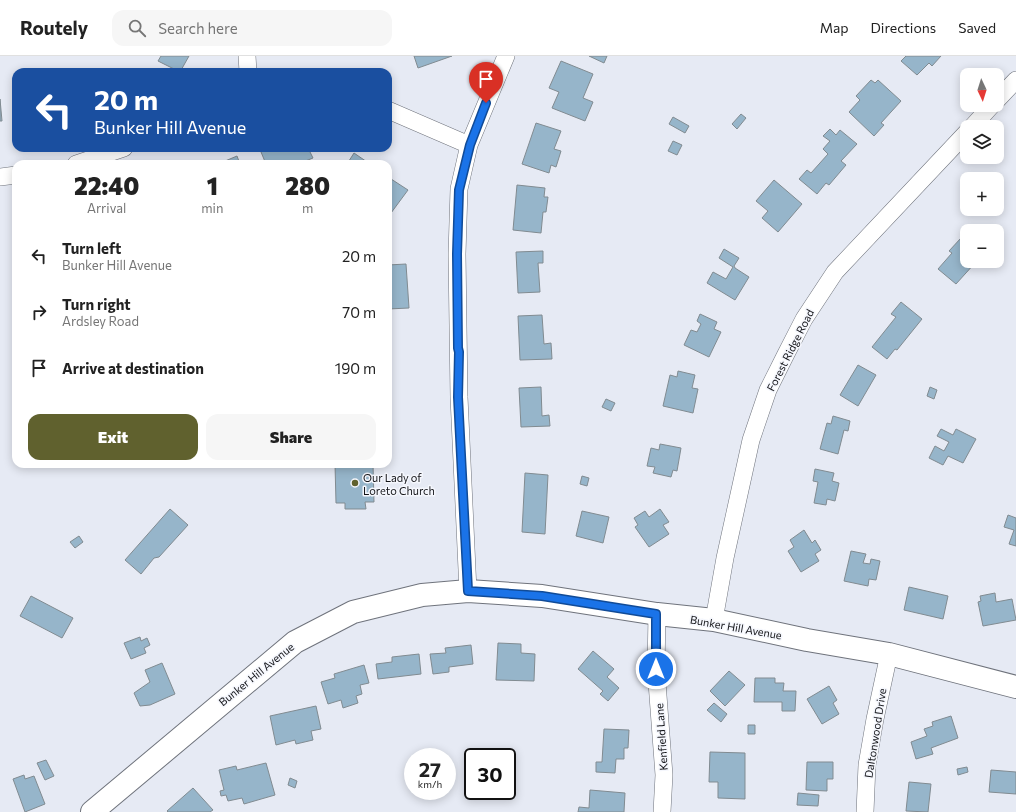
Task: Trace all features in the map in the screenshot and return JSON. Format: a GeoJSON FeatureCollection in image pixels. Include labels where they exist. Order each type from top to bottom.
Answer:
{"type":"FeatureCollection","features":[{"type":"Feature","properties":{"kind":"main road","name":"Bunker Hill Avenue"},"geometry":{"type":"LineString","coordinates":[[92,812],[295,642],[353,612],[422,595],[468,591],[542,596],[656,614],[714,620],[807,640],[889,654],[1016,687]]}},
{"type":"Feature","properties":{"kind":"street"},"geometry":{"type":"LineString","coordinates":[[247,56],[248,68]]}},
{"type":"Feature","properties":{"kind":"street"},"geometry":{"type":"LineString","coordinates":[[468,591],[458,397],[459,352],[457,254],[459,190],[470,145],[506,56]]}},
{"type":"Feature","properties":{"kind":"street"},"geometry":{"type":"LineString","coordinates":[[1004,93],[1016,80]]}},
{"type":"Feature","properties":{"kind":"street"},"geometry":{"type":"LineString","coordinates":[[392,112],[470,145]]}},
{"type":"Feature","properties":{"kind":"street"},"geometry":{"type":"LineString","coordinates":[[978,120],[986,112]]}},
{"type":"Feature","properties":{"kind":"street","name":"Forest Ridge Road"},"geometry":{"type":"LineString","coordinates":[[714,620],[725,558],[751,440],[768,390],[786,354],[804,319],[835,272],[960,139]]}},
{"type":"Feature","properties":{"kind":"street"},"geometry":{"type":"LineString","coordinates":[[88,160],[112,152]]}},
{"type":"Feature","properties":{"kind":"street"},"geometry":{"type":"LineString","coordinates":[[0,177],[12,176]]}},
{"type":"Feature","properties":{"kind":"street","name":"Kenfield Lane"},"geometry":{"type":"LineString","coordinates":[[656,614],[656,669],[664,775],[662,812]]}},
{"type":"Feature","properties":{"kind":"street","name":"Daltonwood Drive"},"geometry":{"type":"LineString","coordinates":[[865,812],[867,765],[889,654]]}},
{"type":"Feature","properties":{"kind":"building"},"geometry":{"type":"Polygon","coordinates":[[[161,56],[189,56],[182,68],[172,68],[158,61],[161,56]]]}},
{"type":"Feature","properties":{"kind":"building"},"geometry":{"type":"Polygon","coordinates":[[[414,56],[452,56],[418,68],[414,56]]]}},
{"type":"Feature","properties":{"kind":"building"},"geometry":{"type":"Polygon","coordinates":[[[589,56],[607,56],[604,63],[589,56]]]}},
{"type":"Feature","properties":{"kind":"building"},"geometry":{"type":"Polygon","coordinates":[[[906,56],[941,56],[932,66],[929,63],[917,75],[901,61],[906,56]]]}},
{"type":"Feature","properties":{"kind":"building"},"geometry":{"type":"Polygon","coordinates":[[[561,61],[593,74],[583,98],[593,102],[585,121],[552,108],[559,92],[549,88],[561,61]]]}},
{"type":"Feature","properties":{"kind":"building"},"geometry":{"type":"Polygon","coordinates":[[[871,80],[875,83],[878,80],[901,101],[881,123],[884,125],[874,136],[849,112],[860,100],[856,96],[871,80]]]}},
{"type":"Feature","properties":{"kind":"building"},"geometry":{"type":"Polygon","coordinates":[[[0,99],[2,121],[0,121],[0,99]]]}},
{"type":"Feature","properties":{"kind":"building"},"geometry":{"type":"Polygon","coordinates":[[[741,114],[746,118],[737,129],[732,124],[741,114]]]}},
{"type":"Feature","properties":{"kind":"building"},"geometry":{"type":"Polygon","coordinates":[[[673,117],[689,126],[685,133],[669,124],[673,117]]]}},
{"type":"Feature","properties":{"kind":"building"},"geometry":{"type":"Polygon","coordinates":[[[536,123],[561,131],[554,149],[561,151],[556,167],[551,165],[549,173],[522,164],[536,123]]]}},
{"type":"Feature","properties":{"kind":"building"},"geometry":{"type":"Polygon","coordinates":[[[830,129],[836,135],[840,130],[857,144],[841,161],[846,165],[829,185],[826,183],[817,194],[799,179],[807,170],[811,173],[828,154],[823,149],[830,141],[823,136],[830,129]]]}},
{"type":"Feature","properties":{"kind":"building"},"geometry":{"type":"Polygon","coordinates":[[[673,141],[682,145],[677,155],[668,151],[673,141]]]}},
{"type":"Feature","properties":{"kind":"building"},"geometry":{"type":"Polygon","coordinates":[[[261,152],[310,152],[313,158],[308,160],[264,160],[261,152]]]}},
{"type":"Feature","properties":{"kind":"building"},"geometry":{"type":"Polygon","coordinates":[[[354,153],[364,160],[350,160],[354,153]]]}},
{"type":"Feature","properties":{"kind":"building"},"geometry":{"type":"Polygon","coordinates":[[[237,156],[238,160],[228,160],[237,156]]]}},
{"type":"Feature","properties":{"kind":"building"},"geometry":{"type":"Polygon","coordinates":[[[392,180],[408,190],[392,212],[392,180]]]}},
{"type":"Feature","properties":{"kind":"building"},"geometry":{"type":"Polygon","coordinates":[[[774,180],[802,204],[778,232],[762,218],[768,211],[756,201],[774,180]]]}},
{"type":"Feature","properties":{"kind":"building"},"geometry":{"type":"Polygon","coordinates":[[[517,185],[545,188],[544,197],[548,197],[546,212],[543,212],[541,233],[513,230],[517,185]]]}},
{"type":"Feature","properties":{"kind":"building"},"geometry":{"type":"Polygon","coordinates":[[[960,239],[960,268],[970,268],[956,284],[938,269],[952,253],[949,251],[960,239]]]}},
{"type":"Feature","properties":{"kind":"building"},"geometry":{"type":"Polygon","coordinates":[[[724,249],[739,258],[734,266],[735,268],[749,277],[735,300],[707,283],[713,272],[726,279],[733,267],[719,258],[724,249]]]}},
{"type":"Feature","properties":{"kind":"building"},"geometry":{"type":"Polygon","coordinates":[[[543,251],[543,263],[538,263],[540,292],[518,293],[516,252],[543,251]]]}},
{"type":"Feature","properties":{"kind":"building"},"geometry":{"type":"Polygon","coordinates":[[[406,264],[409,308],[392,309],[392,265],[406,264]]]}},
{"type":"Feature","properties":{"kind":"building"},"geometry":{"type":"Polygon","coordinates":[[[901,302],[922,319],[897,350],[895,349],[887,359],[872,347],[896,317],[891,314],[901,302]]]}},
{"type":"Feature","properties":{"kind":"building"},"geometry":{"type":"Polygon","coordinates":[[[700,314],[717,322],[714,329],[721,332],[709,357],[684,345],[691,330],[697,332],[701,324],[697,321],[700,314]]]}},
{"type":"Feature","properties":{"kind":"building"},"geometry":{"type":"Polygon","coordinates":[[[542,315],[544,344],[551,343],[552,359],[520,360],[518,316],[542,315]]]}},
{"type":"Feature","properties":{"kind":"building"},"geometry":{"type":"Polygon","coordinates":[[[858,365],[876,375],[858,406],[840,395],[858,365]]]}},
{"type":"Feature","properties":{"kind":"building"},"geometry":{"type":"Polygon","coordinates":[[[678,371],[695,375],[692,388],[698,389],[693,413],[663,406],[670,375],[677,377],[678,371]]]}},
{"type":"Feature","properties":{"kind":"building"},"geometry":{"type":"Polygon","coordinates":[[[541,387],[542,416],[549,415],[550,426],[521,427],[519,388],[541,387]]]}},
{"type":"Feature","properties":{"kind":"building"},"geometry":{"type":"Polygon","coordinates":[[[930,387],[937,390],[934,399],[927,396],[930,387]]]}},
{"type":"Feature","properties":{"kind":"building"},"geometry":{"type":"Polygon","coordinates":[[[606,399],[615,403],[611,411],[602,407],[606,399]]]}},
{"type":"Feature","properties":{"kind":"building"},"geometry":{"type":"Polygon","coordinates":[[[833,416],[850,421],[848,431],[844,430],[838,454],[820,449],[827,423],[831,424],[833,416]]]}},
{"type":"Feature","properties":{"kind":"building"},"geometry":{"type":"Polygon","coordinates":[[[941,429],[953,435],[956,429],[976,439],[963,463],[948,456],[943,465],[929,458],[935,446],[944,451],[949,442],[937,436],[941,429]]]}},
{"type":"Feature","properties":{"kind":"building"},"geometry":{"type":"Polygon","coordinates":[[[660,444],[681,448],[677,471],[673,470],[671,477],[653,473],[655,467],[647,466],[651,448],[659,450],[660,444]]]}},
{"type":"Feature","properties":{"kind":"building","name":"Our Lady of Loreto Church"},"geometry":{"type":"Polygon","coordinates":[[[335,468],[373,468],[374,502],[365,502],[366,509],[345,509],[345,503],[336,503],[335,468]]]}},
{"type":"Feature","properties":{"kind":"building"},"geometry":{"type":"Polygon","coordinates":[[[815,469],[834,473],[832,481],[839,483],[835,501],[827,499],[826,505],[814,503],[818,482],[813,481],[815,469]]]}},
{"type":"Feature","properties":{"kind":"building"},"geometry":{"type":"Polygon","coordinates":[[[525,473],[548,475],[545,534],[522,532],[525,473]]]}},
{"type":"Feature","properties":{"kind":"building"},"geometry":{"type":"Polygon","coordinates":[[[582,476],[589,478],[587,486],[580,484],[582,476]]]}},
{"type":"Feature","properties":{"kind":"building"},"geometry":{"type":"Polygon","coordinates":[[[170,509],[188,525],[159,557],[154,558],[141,574],[125,560],[170,509]]]}},
{"type":"Feature","properties":{"kind":"building"},"geometry":{"type":"Polygon","coordinates":[[[660,509],[669,522],[663,525],[669,534],[649,547],[635,527],[638,525],[634,518],[645,511],[649,517],[660,509]]]}},
{"type":"Feature","properties":{"kind":"building"},"geometry":{"type":"Polygon","coordinates":[[[582,511],[609,517],[603,543],[576,536],[582,511]]]}},
{"type":"Feature","properties":{"kind":"building"},"geometry":{"type":"Polygon","coordinates":[[[1008,515],[1016,518],[1016,546],[1009,544],[1014,530],[1004,527],[1008,515]]]}},
{"type":"Feature","properties":{"kind":"building"},"geometry":{"type":"Polygon","coordinates":[[[804,530],[812,543],[815,540],[821,550],[815,554],[819,561],[801,572],[788,551],[794,547],[790,540],[804,530]]]}},
{"type":"Feature","properties":{"kind":"building"},"geometry":{"type":"Polygon","coordinates":[[[79,536],[83,542],[75,548],[70,542],[79,536]]]}},
{"type":"Feature","properties":{"kind":"building"},"geometry":{"type":"Polygon","coordinates":[[[851,551],[866,554],[863,563],[870,564],[871,559],[880,561],[876,580],[869,579],[868,586],[844,581],[851,551]]]}},
{"type":"Feature","properties":{"kind":"building"},"geometry":{"type":"Polygon","coordinates":[[[909,587],[948,596],[943,619],[904,610],[909,587]]]}},
{"type":"Feature","properties":{"kind":"building"},"geometry":{"type":"Polygon","coordinates":[[[995,593],[996,602],[1012,599],[1016,620],[983,626],[978,602],[981,601],[980,596],[995,593]]]}},
{"type":"Feature","properties":{"kind":"building"},"geometry":{"type":"Polygon","coordinates":[[[31,596],[73,618],[62,638],[20,616],[31,596]]]}},
{"type":"Feature","properties":{"kind":"building"},"geometry":{"type":"Polygon","coordinates":[[[140,637],[141,641],[147,638],[150,645],[144,648],[146,653],[131,659],[124,643],[140,637]]]}},
{"type":"Feature","properties":{"kind":"building"},"geometry":{"type":"Polygon","coordinates":[[[498,643],[521,644],[521,653],[535,654],[534,681],[496,680],[498,643]]]}},
{"type":"Feature","properties":{"kind":"building"},"geometry":{"type":"Polygon","coordinates":[[[471,645],[473,664],[449,667],[449,672],[433,674],[430,654],[446,653],[445,648],[471,645]]]}},
{"type":"Feature","properties":{"kind":"building"},"geometry":{"type":"Polygon","coordinates":[[[593,651],[614,669],[607,677],[619,688],[608,701],[600,694],[603,691],[578,669],[593,651]]]}},
{"type":"Feature","properties":{"kind":"building"},"geometry":{"type":"Polygon","coordinates":[[[419,654],[421,674],[378,679],[376,664],[392,662],[392,657],[419,654]]]}},
{"type":"Feature","properties":{"kind":"building"},"geometry":{"type":"Polygon","coordinates":[[[162,663],[175,694],[150,705],[140,706],[134,693],[150,682],[145,670],[162,663]]]}},
{"type":"Feature","properties":{"kind":"building"},"geometry":{"type":"Polygon","coordinates":[[[364,665],[369,683],[360,685],[362,694],[356,696],[358,703],[343,708],[341,700],[328,704],[321,682],[335,678],[334,674],[364,665]]]}},
{"type":"Feature","properties":{"kind":"building"},"geometry":{"type":"Polygon","coordinates":[[[729,671],[745,685],[725,706],[710,691],[729,671]]]}},
{"type":"Feature","properties":{"kind":"building"},"geometry":{"type":"Polygon","coordinates":[[[755,678],[775,678],[775,683],[784,683],[783,691],[796,691],[795,711],[782,711],[782,702],[754,702],[755,678]]]}},
{"type":"Feature","properties":{"kind":"building"},"geometry":{"type":"Polygon","coordinates":[[[829,686],[837,700],[833,703],[839,714],[822,724],[807,699],[829,686]]]}},
{"type":"Feature","properties":{"kind":"building"},"geometry":{"type":"Polygon","coordinates":[[[714,703],[727,714],[721,722],[707,710],[714,703]]]}},
{"type":"Feature","properties":{"kind":"building"},"geometry":{"type":"Polygon","coordinates":[[[316,706],[321,729],[311,731],[313,740],[296,744],[295,740],[276,745],[270,716],[316,706]]]}},
{"type":"Feature","properties":{"kind":"building"},"geometry":{"type":"Polygon","coordinates":[[[951,716],[958,738],[931,748],[933,754],[916,759],[911,742],[927,736],[924,729],[933,726],[932,722],[951,716]]]}},
{"type":"Feature","properties":{"kind":"building"},"geometry":{"type":"Polygon","coordinates":[[[748,725],[755,725],[755,734],[748,734],[748,725]]]}},
{"type":"Feature","properties":{"kind":"building"},"geometry":{"type":"Polygon","coordinates":[[[604,729],[629,730],[628,748],[624,748],[624,759],[616,759],[615,773],[596,772],[596,762],[602,762],[604,729]]]}},
{"type":"Feature","properties":{"kind":"building"},"geometry":{"type":"Polygon","coordinates":[[[710,752],[745,753],[745,799],[718,798],[718,782],[709,782],[710,752]]]}},
{"type":"Feature","properties":{"kind":"building"},"geometry":{"type":"Polygon","coordinates":[[[46,760],[54,776],[45,780],[37,763],[46,760]]]}},
{"type":"Feature","properties":{"kind":"building"},"geometry":{"type":"Polygon","coordinates":[[[807,762],[833,762],[833,779],[827,779],[827,791],[806,790],[807,762]]]}},
{"type":"Feature","properties":{"kind":"building"},"geometry":{"type":"Polygon","coordinates":[[[266,763],[275,795],[244,804],[242,798],[228,801],[226,795],[221,796],[220,791],[224,790],[219,770],[236,766],[237,770],[266,763]]]}},
{"type":"Feature","properties":{"kind":"building"},"geometry":{"type":"Polygon","coordinates":[[[967,767],[968,772],[958,775],[957,769],[967,767]]]}},
{"type":"Feature","properties":{"kind":"building"},"geometry":{"type":"Polygon","coordinates":[[[991,770],[1016,772],[1016,794],[989,792],[991,770]]]}},
{"type":"Feature","properties":{"kind":"building"},"geometry":{"type":"Polygon","coordinates":[[[24,775],[25,779],[34,776],[45,804],[25,812],[13,779],[24,775]]]}},
{"type":"Feature","properties":{"kind":"building"},"geometry":{"type":"Polygon","coordinates":[[[290,778],[297,781],[295,788],[288,785],[290,778]]]}},
{"type":"Feature","properties":{"kind":"building"},"geometry":{"type":"Polygon","coordinates":[[[909,782],[931,784],[928,812],[906,811],[909,782]]]}},
{"type":"Feature","properties":{"kind":"building"},"geometry":{"type":"Polygon","coordinates":[[[193,788],[213,810],[210,812],[167,811],[193,788]]]}},
{"type":"Feature","properties":{"kind":"building"},"geometry":{"type":"Polygon","coordinates":[[[590,790],[625,793],[624,812],[578,812],[579,807],[589,808],[590,790]]]}},
{"type":"Feature","properties":{"kind":"building"},"geometry":{"type":"Polygon","coordinates":[[[798,793],[819,795],[818,806],[797,805],[798,793]]]}},
{"type":"Feature","properties":{"kind":"place","name":"Our Lady of Loreto Church"},"geometry":{"type":"Point","coordinates":[355,483]}},
{"type":"Feature","properties":{"kind":"route"},"geometry":{"type":"LineString","coordinates":[[486,103],[470,145],[459,190],[457,254],[459,352],[458,397],[468,591],[542,596],[656,614],[656,669]]}}]}
